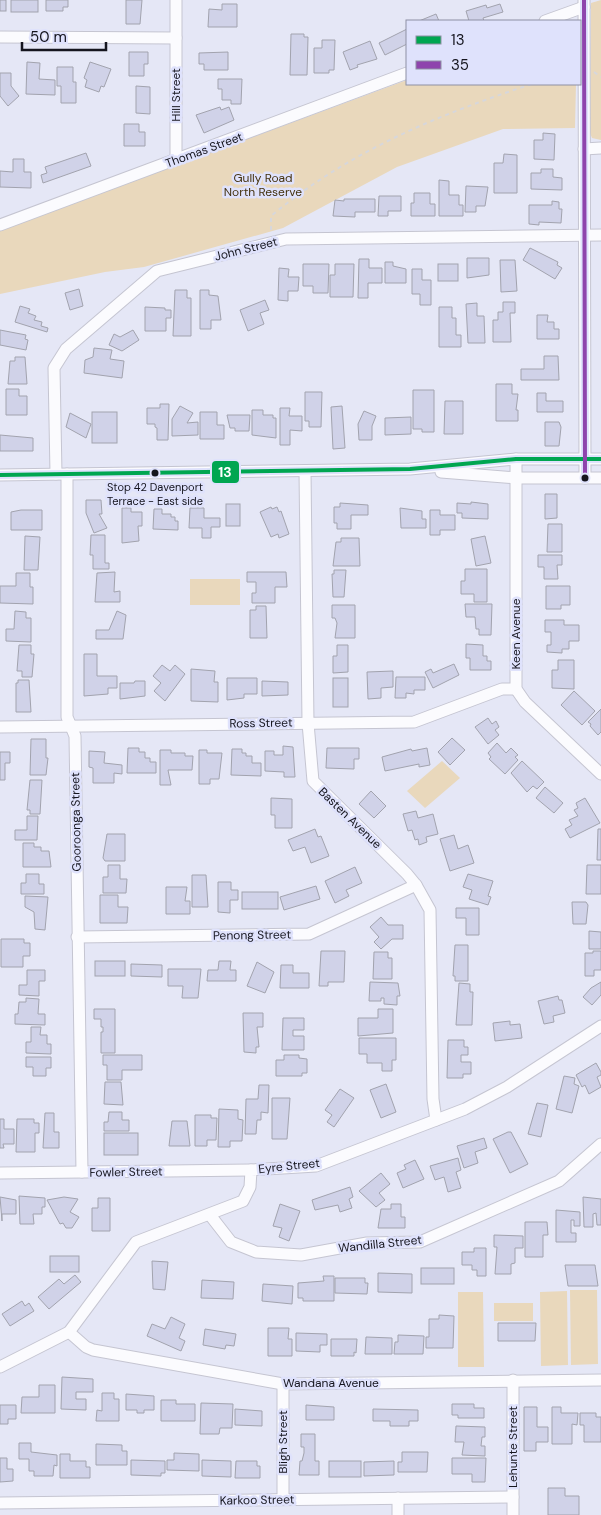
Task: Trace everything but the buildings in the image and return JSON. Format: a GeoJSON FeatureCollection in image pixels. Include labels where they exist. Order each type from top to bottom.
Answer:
{"type":"FeatureCollection","features":[{"type":"Feature","properties":{"kind":"street","name":"Hill Street"},"geometry":{"type":"LineString","coordinates":[[176,0],[176,160]]}},
{"type":"Feature","properties":{"kind":"street"},"geometry":{"type":"LineString","coordinates":[[547,20],[584,3],[585,478]]}},
{"type":"Feature","properties":{"kind":"street"},"geometry":{"type":"LineString","coordinates":[[0,37],[176,38]]}},
{"type":"Feature","properties":{"kind":"street","name":"Thomas Street"},"geometry":{"type":"LineString","coordinates":[[0,225],[406,73]]}},
{"type":"Feature","properties":{"kind":"street"},"geometry":{"type":"LineString","coordinates":[[584,149],[601,148]]}},
{"type":"Feature","properties":{"kind":"street","name":"John Street"},"geometry":{"type":"LineString","coordinates":[[61,474],[54,368],[61,354],[157,271],[286,239],[601,235]]}},
{"type":"Feature","properties":{"kind":"street"},"geometry":{"type":"LineString","coordinates":[[0,475],[410,469],[516,459],[601,459]]}},
{"type":"Feature","properties":{"kind":"street","name":"Keen Avenue"},"geometry":{"type":"LineString","coordinates":[[516,459],[516,689]]}},
{"type":"Feature","properties":{"kind":"street"},"geometry":{"type":"LineString","coordinates":[[410,469],[517,478],[601,478]]}},
{"type":"Feature","properties":{"kind":"street","name":"Basten Avenue"},"geometry":{"type":"LineString","coordinates":[[305,471],[308,723],[313,781],[416,885],[430,910],[433,1099],[436,1120]]}},
{"type":"Feature","properties":{"kind":"street","name":"Gooroonga Street"},"geometry":{"type":"LineString","coordinates":[[61,474],[67,717],[75,736],[82,1172]]}},
{"type":"Feature","properties":{"kind":"street","name":"Ross Street"},"geometry":{"type":"LineString","coordinates":[[0,727],[414,722],[502,689],[516,689]]}},
{"type":"Feature","properties":{"kind":"street"},"geometry":{"type":"LineString","coordinates":[[516,689],[525,702],[601,774]]}},
{"type":"Feature","properties":{"kind":"street","name":"Penong Street"},"geometry":{"type":"LineString","coordinates":[[77,937],[309,934],[416,885]]}},
{"type":"Feature","properties":{"kind":"street","name":"Eyre Street"},"geometry":{"type":"LineString","coordinates":[[0,1367],[69,1332],[136,1242],[243,1202],[250,1187],[252,1170],[316,1166],[465,1109],[507,1087],[601,1026]]}},
{"type":"Feature","properties":{"kind":"street","name":"Wandilla Street"},"geometry":{"type":"LineString","coordinates":[[210,1215],[231,1242],[256,1252],[300,1255],[366,1244],[420,1242],[559,1181],[601,1144]]}},
{"type":"Feature","properties":{"kind":"street","name":"Fowler Street"},"geometry":{"type":"LineString","coordinates":[[0,1173],[252,1170]]}},
{"type":"Feature","properties":{"kind":"street","name":"Wandana Avenue"},"geometry":{"type":"LineString","coordinates":[[69,1332],[80,1343],[93,1350],[283,1384],[601,1380]]}},
{"type":"Feature","properties":{"kind":"street","name":"Lehunte Street"},"geometry":{"type":"LineString","coordinates":[[513,1380],[513,1515]]}},
{"type":"Feature","properties":{"kind":"street","name":"Bligh Street"},"geometry":{"type":"LineString","coordinates":[[283,1384],[283,1499]]}},
{"type":"Feature","properties":{"kind":"street","name":"Karkoo Street"},"geometry":{"type":"LineString","coordinates":[[0,1502],[513,1497]]}},
{"type":"Feature","properties":{"kind":"street"},"geometry":{"type":"LineString","coordinates":[[398,1498],[398,1515]]}},
{"type":"Feature","properties":{"kind":"path"},"geometry":{"type":"LineString","coordinates":[[274,242],[271,232],[272,216],[322,178],[351,159],[398,134],[440,115],[529,85]]}},
{"type":"Feature","properties":{"kind":"green space"},"geometry":{"type":"Polygon","coordinates":[[[601,0],[601,140],[592,138],[590,133],[591,3],[601,0]]]}},
{"type":"Feature","properties":{"kind":"green space","name":"Gully Road North Reserve"},"geometry":{"type":"Polygon","coordinates":[[[406,80],[406,85],[576,85],[575,128],[503,129],[397,167],[283,228],[144,267],[105,272],[0,294],[0,230],[406,80]]]}},
{"type":"Feature","properties":{"kind":"green space"},"geometry":{"type":"Polygon","coordinates":[[[190,579],[240,579],[240,605],[190,605],[190,579]]]}},
{"type":"Feature","properties":{"kind":"green space"},"geometry":{"type":"Polygon","coordinates":[[[442,761],[460,778],[425,808],[407,791],[442,761]]]}},
{"type":"Feature","properties":{"kind":"green space"},"geometry":{"type":"Polygon","coordinates":[[[570,1290],[597,1290],[598,1364],[571,1365],[570,1290]]]}},
{"type":"Feature","properties":{"kind":"green space"},"geometry":{"type":"Polygon","coordinates":[[[567,1291],[568,1365],[541,1366],[540,1292],[567,1291]]]}},
{"type":"Feature","properties":{"kind":"green space"},"geometry":{"type":"Polygon","coordinates":[[[458,1292],[483,1292],[484,1367],[458,1367],[458,1292]]]}},
{"type":"Feature","properties":{"kind":"green space"},"geometry":{"type":"Polygon","coordinates":[[[494,1303],[533,1303],[533,1321],[494,1321],[494,1303]]]}},
{"type":"Feature","properties":{"kind":"transit line","name":"35"},"geometry":{"type":"LineString","coordinates":[[584,0],[585,478]]}},
{"type":"Feature","properties":{"kind":"transit line","name":"13"},"geometry":{"type":"LineString","coordinates":[[0,475],[410,469],[516,459],[601,459]]}},
{"type":"Feature","properties":{"kind":"place","name":"Stop 42 Davenport Terrace - East side"},"geometry":{"type":"Point","coordinates":[155,473]}}]}
